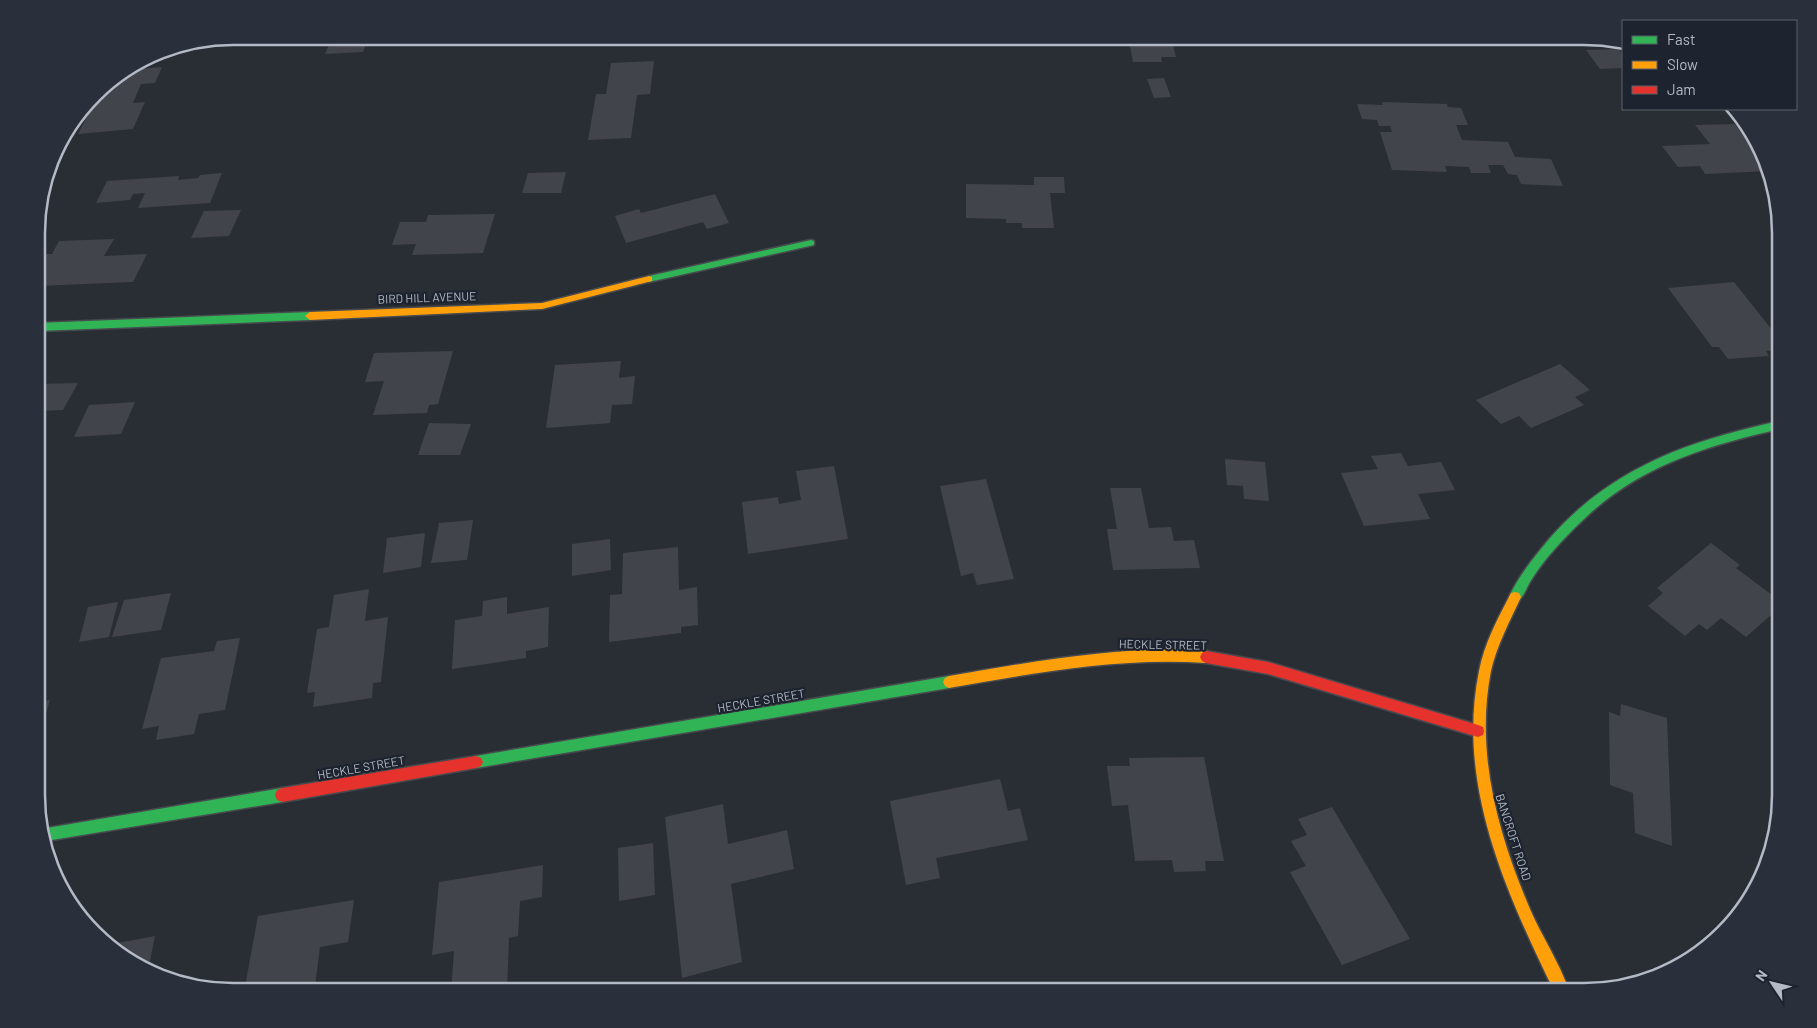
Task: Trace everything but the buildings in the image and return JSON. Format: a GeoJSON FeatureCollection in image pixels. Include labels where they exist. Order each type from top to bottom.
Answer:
{"type":"FeatureCollection","features":[{"type":"Feature","properties":{"kind":"street","name":"BIRD HILL AVENUE"},"geometry":{"type":"LineString","coordinates":[[45,327],[542,306],[663,275],[811,243]]}},
{"type":"Feature","properties":{"kind":"street","name":"BANCROFT ROAD"},"geometry":{"type":"LineString","coordinates":[[1558,983],[1530,924],[1495,831],[1484,788],[1478,731],[1483,677],[1498,629],[1520,584],[1561,534],[1614,489],[1652,466],[1699,446],[1772,427]]}},
{"type":"Feature","properties":{"kind":"street","name":"HECKLE STREET"},"geometry":{"type":"LineString","coordinates":[[49,834],[1059,663],[1106,657],[1144,655],[1194,657],[1268,668],[1478,731]]}},
{"type":"Feature","properties":{"kind":"traffic: fast"},"geometry":{"type":"LineString","coordinates":[[649,279],[811,243]]}},
{"type":"Feature","properties":{"kind":"traffic: fast"},"geometry":{"type":"LineString","coordinates":[[45,327],[310,316]]}},
{"type":"Feature","properties":{"kind":"traffic: fast"},"geometry":{"type":"LineString","coordinates":[[1515,597],[1543,554],[1561,534],[1600,498],[1622,483],[1644,469],[1694,447],[1772,427]]}},
{"type":"Feature","properties":{"kind":"traffic: fast"},"geometry":{"type":"LineString","coordinates":[[476,762],[949,682]]}},
{"type":"Feature","properties":{"kind":"traffic: fast"},"geometry":{"type":"LineString","coordinates":[[49,834],[282,795]]}},
{"type":"Feature","properties":{"kind":"traffic: slow"},"geometry":{"type":"LineString","coordinates":[[310,316],[542,306],[649,279]]}},
{"type":"Feature","properties":{"kind":"traffic: slow"},"geometry":{"type":"LineString","coordinates":[[1515,597],[1494,642],[1485,671],[1479,713],[1480,755],[1486,796],[1496,837],[1526,916],[1558,983]]}},
{"type":"Feature","properties":{"kind":"traffic: slow"},"geometry":{"type":"LineString","coordinates":[[949,682],[1109,657],[1141,655],[1206,657]]}},
{"type":"Feature","properties":{"kind":"traffic: jam"},"geometry":{"type":"LineString","coordinates":[[1206,657],[1268,668],[1478,731]]}},
{"type":"Feature","properties":{"kind":"traffic: jam"},"geometry":{"type":"LineString","coordinates":[[282,795],[476,762]]}}]}
